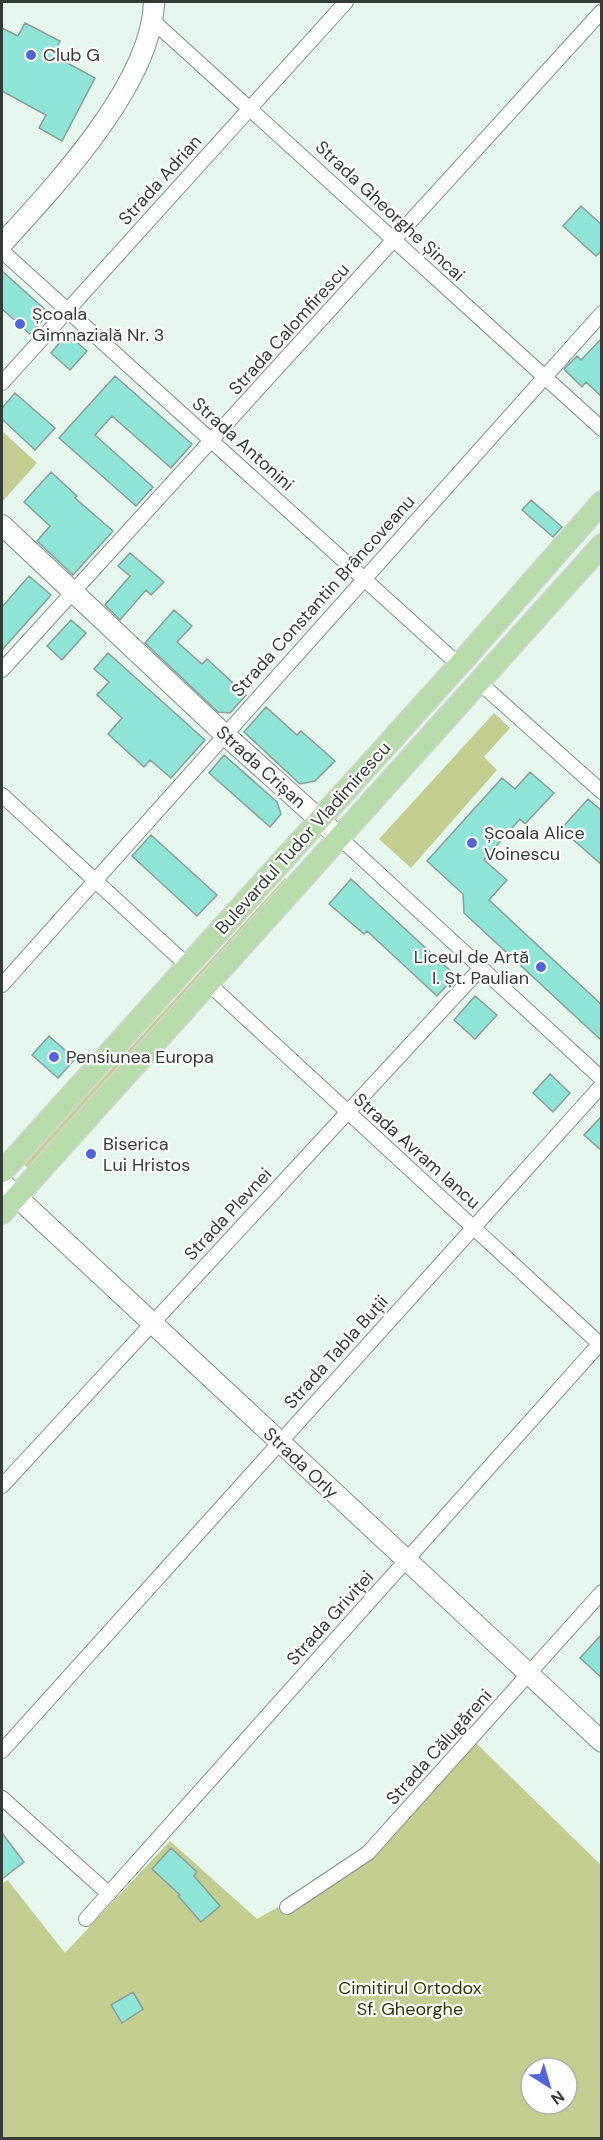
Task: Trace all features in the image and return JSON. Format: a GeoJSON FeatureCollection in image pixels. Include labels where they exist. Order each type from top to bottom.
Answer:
{"type":"FeatureCollection","features":[{"type":"Feature","properties":{"kind":"main road","name":"Bulevardul Tudor Vladimirescu"},"geometry":{"type":"LineString","coordinates":[[2,1172],[459,665],[602,502]]}},
{"type":"Feature","properties":{"kind":"main road","name":"Bulevardul Tudor Vladimirescu"},"geometry":{"type":"LineString","coordinates":[[2,1213],[9,1190],[208,984],[602,545]]}},
{"type":"Feature","properties":{"kind":"street","name":"Strada Adrian"},"geometry":{"type":"LineString","coordinates":[[2,383],[346,2]]}},
{"type":"Feature","properties":{"kind":"street","name":"Strada Calomfirescu"},"geometry":{"type":"LineString","coordinates":[[2,669],[213,440],[602,10]]}},
{"type":"Feature","properties":{"kind":"street","name":"Strada Gheorghe Șincai"},"geometry":{"type":"LineString","coordinates":[[153,11],[250,107],[602,429]]}},
{"type":"Feature","properties":{"kind":"street"},"geometry":{"type":"LineString","coordinates":[[2,244],[92,139],[135,70],[153,11]]}},
{"type":"Feature","properties":{"kind":"street","name":"Strada Antonini"},"geometry":{"type":"LineString","coordinates":[[2,251],[459,665]]}},
{"type":"Feature","properties":{"kind":"street","name":"Strada Constantin Brâncoveanu"},"geometry":{"type":"LineString","coordinates":[[2,984],[223,734],[602,313]]}},
{"type":"Feature","properties":{"kind":"street","name":"Strada Crișan"},"geometry":{"type":"LineString","coordinates":[[2,525],[223,734],[320,819],[602,1079]]}},
{"type":"Feature","properties":{"kind":"street"},"geometry":{"type":"LineString","coordinates":[[480,683],[602,792]]}},
{"type":"Feature","properties":{"kind":"street"},"geometry":{"type":"LineString","coordinates":[[2,795],[188,966]]}},
{"type":"Feature","properties":{"kind":"street","name":"Strada Plevnei"},"geometry":{"type":"LineString","coordinates":[[2,1486],[482,968]]}},
{"type":"Feature","properties":{"kind":"street","name":"Strada Avram Iancu"},"geometry":{"type":"LineString","coordinates":[[208,984],[601,1343]]}},
{"type":"Feature","properties":{"kind":"street","name":"Strada Tabla Buții"},"geometry":{"type":"LineString","coordinates":[[2,1751],[602,1085]]}},
{"type":"Feature","properties":{"kind":"street","name":"Strada Orly"},"geometry":{"type":"LineString","coordinates":[[9,1190],[602,1742]]}},
{"type":"Feature","properties":{"kind":"street","name":"Strada Griviței"},"geometry":{"type":"LineString","coordinates":[[86,1919],[601,1343]]}},
{"type":"Feature","properties":{"kind":"street","name":"Strada Călugăreni"},"geometry":{"type":"LineString","coordinates":[[287,1907],[368,1853],[602,1592]]}},
{"type":"Feature","properties":{"kind":"street"},"geometry":{"type":"LineString","coordinates":[[2,1798],[109,1894]]}},
{"type":"Feature","properties":{"kind":"green space"},"geometry":{"type":"Polygon","coordinates":[[[2,431],[37,463],[2,502],[2,431]]]}},
{"type":"Feature","properties":{"kind":"green space"},"geometry":{"type":"Polygon","coordinates":[[[494,713],[510,728],[484,757],[497,770],[411,868],[379,839],[494,713]]]}},
{"type":"Feature","properties":{"kind":"green space"},"geometry":{"type":"Polygon","coordinates":[[[285,878],[290,883],[30,1169],[24,1165],[285,878]]]}},
{"type":"Feature","properties":{"kind":"green space","name":"Cimitirul Ortodox Sf. Gheorghe"},"geometry":{"type":"Polygon","coordinates":[[[476,1743],[601,1865],[601,2138],[2,2138],[2,1883],[8,1880],[65,1953],[170,1841],[257,1919],[278,1907],[286,1916],[372,1857],[476,1743]]]}},
{"type":"Feature","properties":{"kind":"building"},"geometry":{"type":"Polygon","coordinates":[[[25,23],[60,41],[53,55],[95,78],[62,141],[39,128],[46,115],[2,91],[2,28],[18,36],[25,23]]]}},
{"type":"Feature","properties":{"kind":"building"},"geometry":{"type":"Polygon","coordinates":[[[581,206],[602,225],[602,250],[596,256],[563,226],[581,206]]]}},
{"type":"Feature","properties":{"kind":"building","name":"Școala Gimnazială Nr. 3"},"geometry":{"type":"Polygon","coordinates":[[[2,271],[49,313],[30,334],[2,309],[2,271]]]}},
{"type":"Feature","properties":{"kind":"building"},"geometry":{"type":"Polygon","coordinates":[[[67,334],[87,351],[70,370],[51,353],[67,334]]]}},
{"type":"Feature","properties":{"kind":"building"},"geometry":{"type":"Polygon","coordinates":[[[602,338],[602,397],[586,382],[582,387],[564,369],[577,356],[581,360],[602,338]]]}},
{"type":"Feature","properties":{"kind":"building"},"geometry":{"type":"Polygon","coordinates":[[[115,376],[192,444],[171,468],[112,416],[95,435],[153,487],[136,506],[59,438],[115,376]]]}},
{"type":"Feature","properties":{"kind":"building"},"geometry":{"type":"Polygon","coordinates":[[[15,393],[55,428],[35,450],[2,419],[2,408],[15,393]]]}},
{"type":"Feature","properties":{"kind":"building"},"geometry":{"type":"Polygon","coordinates":[[[51,472],[77,496],[75,498],[113,531],[73,575],[37,541],[50,526],[24,502],[51,472]]]}},
{"type":"Feature","properties":{"kind":"building"},"geometry":{"type":"Polygon","coordinates":[[[531,500],[562,527],[553,537],[522,510],[531,500]]]}},
{"type":"Feature","properties":{"kind":"building"},"geometry":{"type":"Polygon","coordinates":[[[130,553],[164,582],[151,595],[146,590],[120,620],[105,605],[130,576],[118,566],[130,553]]]}},
{"type":"Feature","properties":{"kind":"building"},"geometry":{"type":"Polygon","coordinates":[[[29,576],[51,595],[2,650],[2,607],[29,576]]]}},
{"type":"Feature","properties":{"kind":"building"},"geometry":{"type":"Polygon","coordinates":[[[174,610],[192,626],[177,642],[202,664],[207,659],[246,695],[230,713],[218,712],[145,643],[174,610]]]}},
{"type":"Feature","properties":{"kind":"building"},"geometry":{"type":"Polygon","coordinates":[[[71,620],[86,633],[62,660],[47,646],[71,620]]]}},
{"type":"Feature","properties":{"kind":"building"},"geometry":{"type":"Polygon","coordinates":[[[108,653],[205,740],[171,778],[150,760],[144,767],[108,734],[122,718],[97,695],[109,682],[94,669],[108,653]]]}},
{"type":"Feature","properties":{"kind":"building"},"geometry":{"type":"Polygon","coordinates":[[[266,707],[297,735],[301,731],[335,761],[315,781],[300,784],[244,732],[266,707]]]}},
{"type":"Feature","properties":{"kind":"building"},"geometry":{"type":"Polygon","coordinates":[[[224,755],[277,802],[281,814],[270,827],[209,773],[224,755]]]}},
{"type":"Feature","properties":{"kind":"building"},"geometry":{"type":"Polygon","coordinates":[[[530,772],[554,793],[525,824],[520,819],[484,860],[507,880],[489,900],[602,1005],[602,1041],[464,913],[463,894],[427,861],[502,778],[515,789],[530,772]]]}},
{"type":"Feature","properties":{"kind":"building"},"geometry":{"type":"Polygon","coordinates":[[[588,799],[602,811],[602,865],[561,829],[588,799]]]}},
{"type":"Feature","properties":{"kind":"building"},"geometry":{"type":"Polygon","coordinates":[[[151,835],[217,895],[197,916],[132,856],[151,835]]]}},
{"type":"Feature","properties":{"kind":"building"},"geometry":{"type":"Polygon","coordinates":[[[351,879],[456,976],[437,996],[367,931],[364,934],[329,904],[351,879]]]}},
{"type":"Feature","properties":{"kind":"building"},"geometry":{"type":"Polygon","coordinates":[[[475,996],[497,1015],[475,1039],[454,1020],[475,996]]]}},
{"type":"Feature","properties":{"kind":"building","name":"Pensiunea Europa"},"geometry":{"type":"Polygon","coordinates":[[[49,1036],[75,1059],[58,1078],[32,1055],[49,1036]]]}},
{"type":"Feature","properties":{"kind":"building"},"geometry":{"type":"Polygon","coordinates":[[[550,1074],[570,1093],[553,1112],[533,1093],[550,1074]]]}},
{"type":"Feature","properties":{"kind":"building"},"geometry":{"type":"Polygon","coordinates":[[[602,1116],[602,1151],[584,1135],[602,1116]]]}},
{"type":"Feature","properties":{"kind":"building"},"geometry":{"type":"Polygon","coordinates":[[[602,1634],[602,1678],[580,1658],[602,1634]]]}},
{"type":"Feature","properties":{"kind":"building"},"geometry":{"type":"Polygon","coordinates":[[[2,1833],[24,1862],[2,1879],[2,1833]]]}},
{"type":"Feature","properties":{"kind":"building"},"geometry":{"type":"Polygon","coordinates":[[[171,1848],[197,1872],[194,1876],[220,1906],[201,1922],[178,1896],[180,1895],[152,1869],[171,1848]]]}},
{"type":"Feature","properties":{"kind":"building"},"geometry":{"type":"Polygon","coordinates":[[[133,1992],[143,2009],[122,2023],[111,2005],[133,1992]]]}},
{"type":"Feature","properties":{"kind":"place","name":"Club G"},"geometry":{"type":"Point","coordinates":[31,55]}},
{"type":"Feature","properties":{"kind":"place","name":"Școala Gimnazială Nr. 3"},"geometry":{"type":"Point","coordinates":[20,324]}},
{"type":"Feature","properties":{"kind":"place","name":"Școala Alice Voinescu"},"geometry":{"type":"Point","coordinates":[472,843]}},
{"type":"Feature","properties":{"kind":"place","name":"Liceul de Artă I. Șt. Paulian"},"geometry":{"type":"Point","coordinates":[541,967]}},
{"type":"Feature","properties":{"kind":"place","name":"Pensiunea Europa"},"geometry":{"type":"Point","coordinates":[54,1057]}},
{"type":"Feature","properties":{"kind":"place","name":"Biserica Lui Hristos"},"geometry":{"type":"Point","coordinates":[91,1154]}}]}
